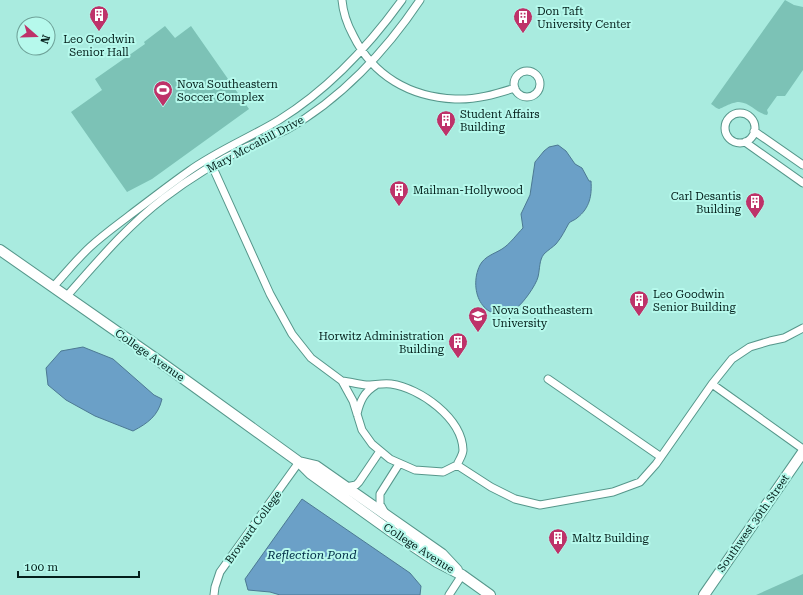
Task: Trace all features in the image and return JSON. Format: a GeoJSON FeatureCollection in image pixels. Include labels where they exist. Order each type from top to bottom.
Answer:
{"type":"FeatureCollection","features":[{"type":"Feature","properties":{"kind":"street"},"geometry":{"type":"LineString","coordinates":[[342,0],[349,26],[361,51],[388,77],[401,86],[428,95],[455,99],[486,96],[515,88]]}},
{"type":"Feature","properties":{"kind":"street","name":"Mary Mccahill Drive"},"geometry":{"type":"LineString","coordinates":[[66,297],[113,244],[138,219],[210,162],[286,115],[342,71],[361,51],[402,0]]}},
{"type":"Feature","properties":{"kind":"street","name":"Mary Mccahill Drive"},"geometry":{"type":"LineString","coordinates":[[53,287],[90,247],[105,234],[190,170],[285,130],[319,109],[342,90],[371,62],[393,37],[420,0]]}},
{"type":"Feature","properties":{"kind":"street"},"geometry":{"type":"LineString","coordinates":[[735,114],[745,114],[753,121],[754,131],[745,142],[736,143],[728,138],[724,129],[727,120],[735,114]]}},
{"type":"Feature","properties":{"kind":"street"},"geometry":{"type":"LineString","coordinates":[[754,131],[803,165]]}},
{"type":"Feature","properties":{"kind":"street"},"geometry":{"type":"LineString","coordinates":[[745,142],[803,183]]}},
{"type":"Feature","properties":{"kind":"street"},"geometry":{"type":"LineString","coordinates":[[210,162],[270,294],[292,334],[311,358],[342,381],[353,401],[365,436],[390,459],[415,470],[443,472],[458,464],[463,452],[461,436],[448,416],[424,397],[402,387],[390,384],[364,385],[342,381]]}},
{"type":"Feature","properties":{"kind":"street"},"geometry":{"type":"LineString","coordinates":[[105,234],[113,244]]}},
{"type":"Feature","properties":{"kind":"street","name":"College Avenue"},"geometry":{"type":"LineString","coordinates":[[0,250],[159,361],[299,462],[311,474],[389,530],[437,562],[462,575],[490,595]]}},
{"type":"Feature","properties":{"kind":"street"},"geometry":{"type":"LineString","coordinates":[[458,464],[492,487],[516,499],[540,505],[613,492],[640,482],[661,457],[712,384],[732,359],[740,352],[762,343],[784,338],[803,328]]}},
{"type":"Feature","properties":{"kind":"street"},"geometry":{"type":"LineString","coordinates":[[548,379],[661,457]]}},
{"type":"Feature","properties":{"kind":"street"},"geometry":{"type":"LineString","coordinates":[[712,384],[803,451]]}},
{"type":"Feature","properties":{"kind":"street"},"geometry":{"type":"LineString","coordinates":[[357,414],[362,398],[376,385]]}},
{"type":"Feature","properties":{"kind":"street"},"geometry":{"type":"LineString","coordinates":[[346,487],[359,482],[380,451]]}},
{"type":"Feature","properties":{"kind":"street","name":"Southwest 30th Street"},"geometry":{"type":"LineString","coordinates":[[704,595],[803,451]]}},
{"type":"Feature","properties":{"kind":"street","name":"College Avenue"},"geometry":{"type":"LineString","coordinates":[[299,462],[316,466],[442,554],[462,575]]}},
{"type":"Feature","properties":{"kind":"street","name":"Broward College"},"geometry":{"type":"LineString","coordinates":[[214,595],[220,572],[299,462]]}},
{"type":"Feature","properties":{"kind":"street"},"geometry":{"type":"LineString","coordinates":[[386,515],[380,504],[380,494],[399,464]]}},
{"type":"Feature","properties":{"kind":"street"},"geometry":{"type":"LineString","coordinates":[[449,595],[462,575]]}},
{"type":"Feature","properties":{"kind":"green space"},"geometry":{"type":"Polygon","coordinates":[[[785,0],[794,5],[803,7],[803,70],[785,96],[777,96],[767,110],[767,115],[747,104],[739,102],[719,109],[711,104],[785,0]]]}},
{"type":"Feature","properties":{"kind":"green space","name":"Nova Southeastern Soccer Complex"},"geometry":{"type":"Polygon","coordinates":[[[165,26],[175,38],[191,26],[249,109],[152,179],[127,192],[71,112],[102,90],[95,79],[145,44],[144,42],[165,26]]]}},
{"type":"Feature","properties":{"kind":"green space"},"geometry":{"type":"Polygon","coordinates":[[[803,574],[803,595],[756,595],[803,574]]]}},
{"type":"Feature","properties":{"kind":"water"},"geometry":{"type":"Polygon","coordinates":[[[558,145],[566,151],[575,164],[582,168],[589,181],[591,181],[591,191],[587,206],[576,219],[569,223],[555,245],[542,256],[537,280],[518,307],[504,313],[495,313],[487,310],[481,304],[477,295],[477,275],[480,265],[487,257],[508,244],[523,228],[521,214],[530,195],[535,162],[549,147],[558,145]]]}},
{"type":"Feature","properties":{"kind":"water"},"geometry":{"type":"Polygon","coordinates":[[[83,347],[113,359],[154,395],[162,399],[158,410],[152,418],[133,431],[95,416],[66,400],[48,385],[46,368],[61,351],[83,347]]]}},
{"type":"Feature","properties":{"kind":"water","name":"Reflection Pond"},"geometry":{"type":"Polygon","coordinates":[[[302,499],[410,573],[421,586],[420,595],[280,595],[270,592],[248,590],[245,579],[302,499]]]}},
{"type":"Feature","properties":{"kind":"place","name":"Leo Goodwin Senior Hall"},"geometry":{"type":"Point","coordinates":[99,32]}},
{"type":"Feature","properties":{"kind":"place","name":"Don Taft University Center"},"geometry":{"type":"Point","coordinates":[523,34]}},
{"type":"Feature","properties":{"kind":"place","name":"Nova Southeastern Soccer Complex"},"geometry":{"type":"Point","coordinates":[163,107]}},
{"type":"Feature","properties":{"kind":"place","name":"Student Affairs Building"},"geometry":{"type":"Point","coordinates":[446,137]}},
{"type":"Feature","properties":{"kind":"place","name":"Mailman-Hollywood"},"geometry":{"type":"Point","coordinates":[399,207]}},
{"type":"Feature","properties":{"kind":"place","name":"Carl Desantis Building"},"geometry":{"type":"Point","coordinates":[755,219]}},
{"type":"Feature","properties":{"kind":"place","name":"Leo Goodwin Senior Building"},"geometry":{"type":"Point","coordinates":[639,317]}},
{"type":"Feature","properties":{"kind":"place","name":"Nova Southeastern University"},"geometry":{"type":"Point","coordinates":[478,333]}},
{"type":"Feature","properties":{"kind":"place","name":"Horwitz Administration Building"},"geometry":{"type":"Point","coordinates":[458,359]}},
{"type":"Feature","properties":{"kind":"place","name":"Maltz Building"},"geometry":{"type":"Point","coordinates":[558,555]}}]}
